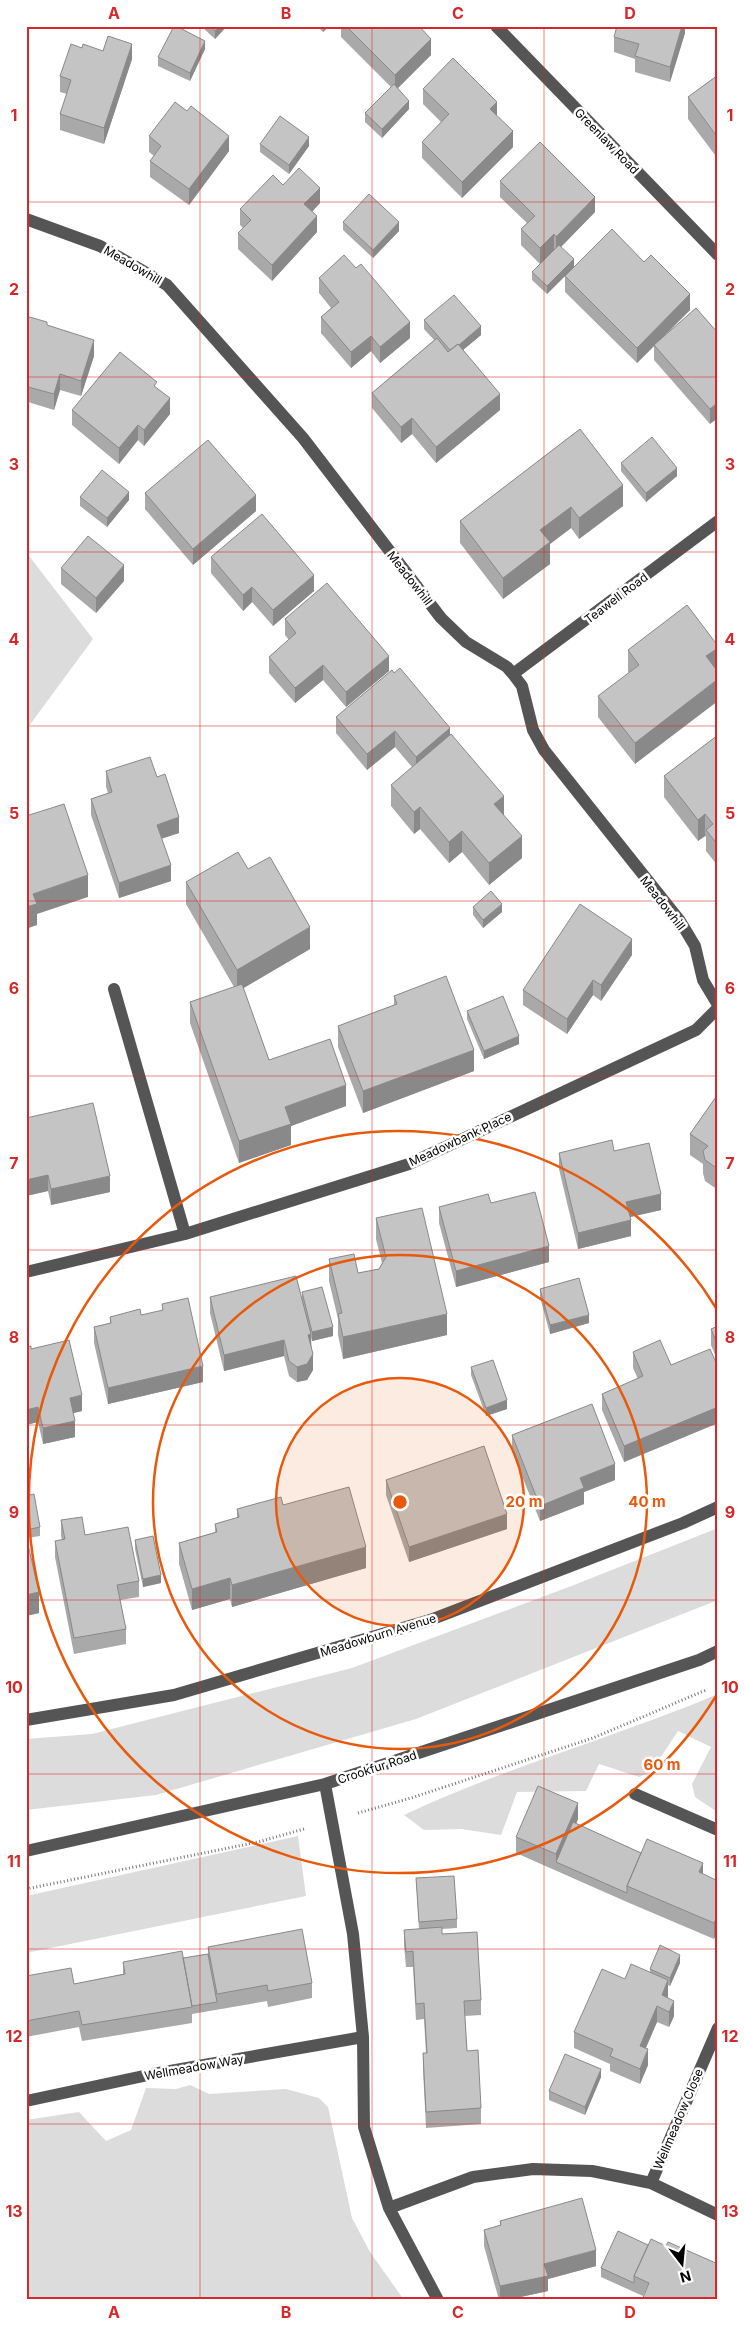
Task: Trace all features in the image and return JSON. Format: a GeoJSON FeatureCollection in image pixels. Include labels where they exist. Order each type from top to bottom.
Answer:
{"type":"FeatureCollection","features":[{"type":"Feature","properties":{"kind":"street","name":"Greenlaw Road"},"geometry":{"type":"LineString","coordinates":[[496,26],[718,255]]}},
{"type":"Feature","properties":{"kind":"street","name":"Meadowhill"},"geometry":{"type":"LineString","coordinates":[[26,219],[100,246],[167,284],[303,438],[441,618],[466,642],[507,667],[514,674],[522,686],[533,730],[544,750],[680,921],[695,946],[702,980],[718,1006]]}},
{"type":"Feature","properties":{"kind":"street","name":"Teawell Road"},"geometry":{"type":"LineString","coordinates":[[514,674],[718,521]]}},
{"type":"Feature","properties":{"kind":"street"},"geometry":{"type":"LineString","coordinates":[[114,989],[185,1234]]}},
{"type":"Feature","properties":{"kind":"street","name":"Meadowbank Place"},"geometry":{"type":"LineString","coordinates":[[26,1272],[185,1234],[409,1164],[696,1030],[718,1006]]}},
{"type":"Feature","properties":{"kind":"street","name":"Meadowburn Avenue"},"geometry":{"type":"LineString","coordinates":[[26,1720],[174,1695],[430,1620],[683,1523],[718,1507]]}},
{"type":"Feature","properties":{"kind":"street","name":"Crookfur Road"},"geometry":{"type":"LineString","coordinates":[[26,1851],[326,1784],[699,1660],[718,1651]]}},
{"type":"Feature","properties":{"kind":"street"},"geometry":{"type":"LineString","coordinates":[[326,1784],[331,1821],[353,1934],[363,2038],[364,2127],[389,2208],[438,2300]]}},
{"type":"Feature","properties":{"kind":"street"},"geometry":{"type":"LineString","coordinates":[[635,1794],[718,1830]]}},
{"type":"Feature","properties":{"kind":"street","name":"Wellmeadow Close"},"geometry":{"type":"LineString","coordinates":[[651,2183],[718,2028]]}},
{"type":"Feature","properties":{"kind":"street","name":"Wellmeadow Way"},"geometry":{"type":"LineString","coordinates":[[26,2101],[154,2074],[363,2038]]}},
{"type":"Feature","properties":{"kind":"street","name":"Wellmeadow Close"},"geometry":{"type":"LineString","coordinates":[[389,2208],[473,2176],[533,2168],[592,2171],[651,2183],[718,2215]]}},
{"type":"Feature","properties":{"kind":"path"},"geometry":{"type":"LineString","coordinates":[[26,1889],[258,1842],[411,1798],[593,1738],[709,1689]]}},
{"type":"Feature","properties":{"kind":"shaded area"},"geometry":{"type":"Polygon","coordinates":[[[26,552],[93,639],[26,730],[26,552]]]}},
{"type":"Feature","properties":{"kind":"shaded area"},"geometry":{"type":"Polygon","coordinates":[[[718,1528],[718,1600],[416,1719],[156,1795],[26,1810],[26,1739],[92,1734],[352,1668],[574,1585],[718,1528]]]}},
{"type":"Feature","properties":{"kind":"shaded area"},"geometry":{"type":"Polygon","coordinates":[[[718,1694],[718,1807],[716,1811],[695,1797],[692,1784],[711,1747],[678,1731],[651,1772],[639,1777],[599,1764],[586,1791],[517,1792],[501,1835],[461,1829],[424,1830],[404,1815],[481,1782],[639,1725],[718,1694]]]}},
{"type":"Feature","properties":{"kind":"shaded area"},"geometry":{"type":"Polygon","coordinates":[[[298,1836],[306,1896],[26,1953],[26,1896],[298,1836]]]}},
{"type":"Feature","properties":{"kind":"shaded area"},"geometry":{"type":"Polygon","coordinates":[[[190,2085],[209,2094],[286,2089],[319,2098],[328,2107],[352,2218],[370,2252],[404,2300],[26,2300],[26,2120],[79,2112],[106,2141],[131,2130],[146,2088],[176,2089],[190,2085]]]}},
{"type":"Feature","properties":{"kind":"building"},"geometry":{"type":"Polygon","coordinates":[[[174,26],[205,41],[190,73],[158,57],[174,26]]]}},
{"type":"Feature","properties":{"kind":"building"},"geometry":{"type":"Polygon","coordinates":[[[210,26],[219,26],[215,31],[210,26]]]}},
{"type":"Feature","properties":{"kind":"building"},"geometry":{"type":"Polygon","coordinates":[[[346,26],[419,26],[431,39],[395,75],[346,26]]]}},
{"type":"Feature","properties":{"kind":"building"},"geometry":{"type":"Polygon","coordinates":[[[617,26],[682,26],[670,67],[635,56],[639,44],[614,37],[617,26]]]}},
{"type":"Feature","properties":{"kind":"building"},"geometry":{"type":"Polygon","coordinates":[[[108,36],[132,44],[104,128],[60,114],[71,80],[60,76],[71,44],[82,48],[83,44],[103,51],[108,36]]]}},
{"type":"Feature","properties":{"kind":"building"},"geometry":{"type":"Polygon","coordinates":[[[453,58],[497,102],[490,109],[513,131],[462,182],[422,142],[449,114],[423,89],[453,58]]]}},
{"type":"Feature","properties":{"kind":"building"},"geometry":{"type":"Polygon","coordinates":[[[718,75],[718,138],[688,97],[718,75]]]}},
{"type":"Feature","properties":{"kind":"building"},"geometry":{"type":"Polygon","coordinates":[[[394,84],[409,101],[382,129],[365,113],[394,84]]]}},
{"type":"Feature","properties":{"kind":"building"},"geometry":{"type":"Polygon","coordinates":[[[175,102],[187,111],[191,106],[229,136],[189,189],[150,161],[161,146],[149,136],[175,102]]]}},
{"type":"Feature","properties":{"kind":"building"},"geometry":{"type":"Polygon","coordinates":[[[280,116],[309,137],[289,165],[260,144],[280,116]]]}},
{"type":"Feature","properties":{"kind":"building"},"geometry":{"type":"Polygon","coordinates":[[[540,142],[595,197],[556,237],[554,234],[540,248],[521,229],[535,216],[500,181],[540,142]]]}},
{"type":"Feature","properties":{"kind":"building"},"geometry":{"type":"Polygon","coordinates":[[[299,168],[320,188],[304,204],[317,216],[272,265],[238,233],[251,220],[240,209],[273,175],[283,185],[299,168]]]}},
{"type":"Feature","properties":{"kind":"building"},"geometry":{"type":"Polygon","coordinates":[[[369,194],[399,222],[373,250],[343,222],[369,194]]]}},
{"type":"Feature","properties":{"kind":"building"},"geometry":{"type":"Polygon","coordinates":[[[612,229],[644,262],[651,255],[690,294],[637,348],[565,276],[612,229]]]}},
{"type":"Feature","properties":{"kind":"building"},"geometry":{"type":"Polygon","coordinates":[[[559,245],[574,259],[547,286],[532,272],[559,245]]]}},
{"type":"Feature","properties":{"kind":"building"},"geometry":{"type":"Polygon","coordinates":[[[344,255],[356,268],[361,264],[410,322],[380,347],[371,336],[351,352],[321,317],[339,302],[319,278],[344,255]]]}},
{"type":"Feature","properties":{"kind":"building"},"geometry":{"type":"Polygon","coordinates":[[[454,295],[481,326],[459,345],[450,350],[424,320],[454,295]]]}},
{"type":"Feature","properties":{"kind":"building"},"geometry":{"type":"Polygon","coordinates":[[[696,308],[718,333],[718,402],[710,409],[654,345],[696,308]]]}},
{"type":"Feature","properties":{"kind":"building"},"geometry":{"type":"Polygon","coordinates":[[[26,316],[94,340],[81,381],[60,374],[54,394],[28,387],[26,392],[26,316]]]}},
{"type":"Feature","properties":{"kind":"building"},"geometry":{"type":"Polygon","coordinates":[[[437,338],[448,352],[458,344],[500,394],[436,447],[412,418],[401,427],[372,393],[437,338]]]}},
{"type":"Feature","properties":{"kind":"building"},"geometry":{"type":"Polygon","coordinates":[[[120,352],[157,382],[154,386],[170,398],[144,430],[138,425],[119,448],[72,410],[120,352]]]}},
{"type":"Feature","properties":{"kind":"building"},"geometry":{"type":"Polygon","coordinates":[[[580,429],[623,485],[579,518],[571,507],[540,530],[550,542],[503,578],[460,521],[580,429]]]}},
{"type":"Feature","properties":{"kind":"building"},"geometry":{"type":"Polygon","coordinates":[[[652,437],[677,468],[646,493],[621,463],[652,437]]]}},
{"type":"Feature","properties":{"kind":"building"},"geometry":{"type":"Polygon","coordinates":[[[208,440],[256,495],[193,549],[145,493],[208,440]]]}},
{"type":"Feature","properties":{"kind":"building"},"geometry":{"type":"Polygon","coordinates":[[[102,470],[129,492],[107,518],[80,497],[102,470]]]}},
{"type":"Feature","properties":{"kind":"building"},"geometry":{"type":"Polygon","coordinates":[[[262,514],[314,575],[273,610],[252,587],[243,595],[211,557],[262,514]]]}},
{"type":"Feature","properties":{"kind":"building"},"geometry":{"type":"Polygon","coordinates":[[[88,536],[124,565],[96,598],[61,568],[88,536]]]}},
{"type":"Feature","properties":{"kind":"building"},"geometry":{"type":"Polygon","coordinates":[[[327,583],[389,656],[346,692],[323,665],[295,688],[269,657],[296,633],[285,619],[327,583]]]}},
{"type":"Feature","properties":{"kind":"building"},"geometry":{"type":"Polygon","coordinates":[[[687,605],[718,646],[718,648],[706,656],[718,672],[718,679],[635,743],[598,696],[639,665],[628,650],[687,605]]]}},
{"type":"Feature","properties":{"kind":"building"},"geometry":{"type":"Polygon","coordinates":[[[400,668],[450,728],[416,757],[395,731],[367,754],[336,717],[392,670],[394,673],[400,668]]]}},
{"type":"Feature","properties":{"kind":"building"},"geometry":{"type":"Polygon","coordinates":[[[451,734],[504,796],[494,804],[522,836],[489,863],[462,831],[449,842],[420,807],[414,812],[391,785],[451,734]]]}},
{"type":"Feature","properties":{"kind":"building"},"geometry":{"type":"Polygon","coordinates":[[[718,735],[718,845],[706,830],[713,824],[705,814],[698,820],[664,776],[718,735]]]}},
{"type":"Feature","properties":{"kind":"building"},"geometry":{"type":"Polygon","coordinates":[[[150,757],[157,777],[165,774],[179,817],[157,825],[171,865],[119,883],[91,799],[112,792],[106,771],[150,757]]]}},
{"type":"Feature","properties":{"kind":"building"},"geometry":{"type":"Polygon","coordinates":[[[64,804],[88,875],[33,894],[37,904],[26,907],[26,816],[64,804]]]}},
{"type":"Feature","properties":{"kind":"building"},"geometry":{"type":"Polygon","coordinates":[[[238,852],[248,869],[270,857],[310,927],[237,970],[186,882],[238,852]]]}},
{"type":"Feature","properties":{"kind":"building"},"geometry":{"type":"Polygon","coordinates":[[[491,891],[502,904],[483,920],[473,907],[491,891]]]}},
{"type":"Feature","properties":{"kind":"building"},"geometry":{"type":"Polygon","coordinates":[[[580,904],[632,939],[601,985],[593,980],[567,1019],[523,990],[580,904]]]}},
{"type":"Feature","properties":{"kind":"building"},"geometry":{"type":"Polygon","coordinates":[[[446,976],[474,1050],[363,1091],[338,1026],[397,1004],[394,996],[446,976]]]}},
{"type":"Feature","properties":{"kind":"building"},"geometry":{"type":"Polygon","coordinates":[[[242,984],[269,1060],[330,1039],[346,1085],[285,1107],[291,1124],[239,1141],[190,1002],[242,984]]]}},
{"type":"Feature","properties":{"kind":"building"},"geometry":{"type":"Polygon","coordinates":[[[503,996],[519,1036],[484,1051],[467,1011],[503,996]]]}},
{"type":"Feature","properties":{"kind":"building"},"geometry":{"type":"Polygon","coordinates":[[[718,1094],[718,1169],[705,1160],[703,1151],[708,1146],[690,1134],[718,1094]]]}},
{"type":"Feature","properties":{"kind":"building"},"geometry":{"type":"Polygon","coordinates":[[[93,1103],[110,1176],[51,1189],[48,1175],[26,1180],[26,1118],[93,1103]]]}},
{"type":"Feature","properties":{"kind":"building"},"geometry":{"type":"Polygon","coordinates":[[[612,1140],[614,1151],[649,1143],[661,1194],[626,1202],[631,1220],[578,1233],[559,1153],[612,1140]]]}},
{"type":"Feature","properties":{"kind":"building"},"geometry":{"type":"Polygon","coordinates":[[[535,1192],[549,1246],[456,1271],[439,1207],[488,1194],[491,1203],[535,1192]]]}},
{"type":"Feature","properties":{"kind":"building"},"geometry":{"type":"Polygon","coordinates":[[[422,1208],[447,1314],[343,1337],[338,1314],[342,1313],[329,1259],[354,1254],[358,1273],[379,1269],[386,1257],[376,1218],[422,1208]]]}},
{"type":"Feature","properties":{"kind":"building"},"geometry":{"type":"Polygon","coordinates":[[[296,1276],[311,1334],[308,1335],[313,1354],[307,1364],[297,1367],[289,1361],[284,1340],[224,1355],[210,1297],[296,1276]]]}},
{"type":"Feature","properties":{"kind":"building"},"geometry":{"type":"Polygon","coordinates":[[[579,1278],[589,1315],[550,1325],[540,1289],[579,1278]]]}},
{"type":"Feature","properties":{"kind":"building"},"geometry":{"type":"Polygon","coordinates":[[[322,1287],[333,1327],[312,1332],[302,1292],[322,1287]]]}},
{"type":"Feature","properties":{"kind":"building"},"geometry":{"type":"Polygon","coordinates":[[[188,1298],[203,1366],[108,1388],[94,1327],[111,1323],[110,1317],[140,1309],[141,1315],[163,1310],[162,1304],[188,1298]]]}},
{"type":"Feature","properties":{"kind":"building"},"geometry":{"type":"Polygon","coordinates":[[[718,1326],[718,1346],[711,1329],[718,1326]]]}},
{"type":"Feature","properties":{"kind":"building"},"geometry":{"type":"Polygon","coordinates":[[[69,1340],[82,1395],[70,1398],[75,1421],[43,1428],[38,1407],[26,1410],[26,1347],[31,1346],[31,1349],[69,1340]]]}},
{"type":"Feature","properties":{"kind":"building"},"geometry":{"type":"Polygon","coordinates":[[[660,1340],[671,1365],[710,1349],[718,1367],[718,1407],[624,1446],[602,1394],[643,1376],[633,1352],[660,1340]]]}},
{"type":"Feature","properties":{"kind":"building"},"geometry":{"type":"Polygon","coordinates":[[[493,1360],[507,1400],[486,1408],[471,1367],[493,1360]]]}},
{"type":"Feature","properties":{"kind":"building"},"geometry":{"type":"Polygon","coordinates":[[[592,1404],[615,1464],[580,1478],[584,1488],[540,1506],[512,1435],[592,1404]]]}},
{"type":"Feature","properties":{"kind":"building"},"geometry":{"type":"Polygon","coordinates":[[[484,1446],[507,1514],[409,1547],[386,1480],[484,1446]]]}},
{"type":"Feature","properties":{"kind":"building"},"geometry":{"type":"Polygon","coordinates":[[[349,1487],[366,1547],[232,1585],[230,1578],[192,1589],[179,1543],[217,1532],[215,1524],[239,1517],[237,1509],[281,1497],[283,1505],[349,1487]]]}},
{"type":"Feature","properties":{"kind":"building"},"geometry":{"type":"Polygon","coordinates":[[[34,1494],[40,1527],[26,1530],[26,1496],[34,1494]]]}},
{"type":"Feature","properties":{"kind":"building"},"geometry":{"type":"Polygon","coordinates":[[[82,1517],[85,1535],[128,1527],[139,1581],[117,1585],[126,1629],[74,1638],[55,1541],[65,1539],[61,1520],[82,1517]]]}},
{"type":"Feature","properties":{"kind":"building"},"geometry":{"type":"Polygon","coordinates":[[[26,1536],[39,1592],[26,1595],[26,1536]]]}},
{"type":"Feature","properties":{"kind":"building"},"geometry":{"type":"Polygon","coordinates":[[[153,1536],[161,1575],[143,1579],[135,1540],[153,1536]]]}},
{"type":"Feature","properties":{"kind":"building"},"geometry":{"type":"Polygon","coordinates":[[[538,1786],[578,1803],[556,1854],[516,1837],[538,1786]]]}},
{"type":"Feature","properties":{"kind":"building"},"geometry":{"type":"Polygon","coordinates":[[[573,1822],[641,1853],[627,1886],[627,1893],[556,1862],[573,1822]]]}},
{"type":"Feature","properties":{"kind":"building"},"geometry":{"type":"Polygon","coordinates":[[[647,1839],[703,1863],[699,1872],[718,1881],[718,1915],[714,1923],[627,1886],[647,1839]]]}},
{"type":"Feature","properties":{"kind":"building"},"geometry":{"type":"Polygon","coordinates":[[[454,1876],[457,1919],[419,1922],[416,1878],[454,1876]]]}},
{"type":"Feature","properties":{"kind":"building"},"geometry":{"type":"Polygon","coordinates":[[[442,1927],[442,1934],[477,1932],[481,2000],[464,2001],[467,2051],[478,2050],[481,2108],[426,2112],[423,2053],[427,2053],[424,2003],[416,2004],[413,1951],[406,1952],[404,1930],[442,1927]]]}},
{"type":"Feature","properties":{"kind":"building"},"geometry":{"type":"Polygon","coordinates":[[[302,1929],[312,1983],[268,1991],[267,1985],[217,1994],[208,1947],[302,1929]]]}},
{"type":"Feature","properties":{"kind":"building"},"geometry":{"type":"Polygon","coordinates":[[[660,1945],[680,1955],[670,1978],[650,1969],[660,1945]]]}},
{"type":"Feature","properties":{"kind":"building"},"geometry":{"type":"Polygon","coordinates":[[[182,1951],[192,2007],[82,2025],[79,2011],[26,2021],[26,1976],[71,1968],[74,1984],[125,1974],[123,1962],[182,1951]]]}},
{"type":"Feature","properties":{"kind":"building"},"geometry":{"type":"Polygon","coordinates":[[[208,1954],[217,2002],[192,2006],[183,1958],[208,1954]]]}},
{"type":"Feature","properties":{"kind":"building"},"geometry":{"type":"Polygon","coordinates":[[[631,1964],[668,1980],[662,1995],[674,2001],[669,2012],[657,2006],[640,2046],[648,2049],[640,2069],[610,2056],[613,2049],[574,2032],[602,1969],[625,1979],[631,1964]]]}},
{"type":"Feature","properties":{"kind":"building"},"geometry":{"type":"Polygon","coordinates":[[[565,2054],[601,2069],[585,2107],[549,2091],[565,2054]]]}},
{"type":"Feature","properties":{"kind":"building"},"geometry":{"type":"Polygon","coordinates":[[[582,2198],[596,2250],[544,2264],[548,2276],[500,2286],[484,2230],[501,2225],[500,2221],[582,2198]]]}},
{"type":"Feature","properties":{"kind":"building"},"geometry":{"type":"Polygon","coordinates":[[[618,2231],[648,2245],[634,2276],[634,2283],[601,2268],[618,2231]]]}},
{"type":"Feature","properties":{"kind":"building"},"geometry":{"type":"Polygon","coordinates":[[[651,2239],[666,2246],[668,2242],[718,2264],[718,2300],[642,2300],[649,2283],[634,2276],[651,2239]]]}}]}
